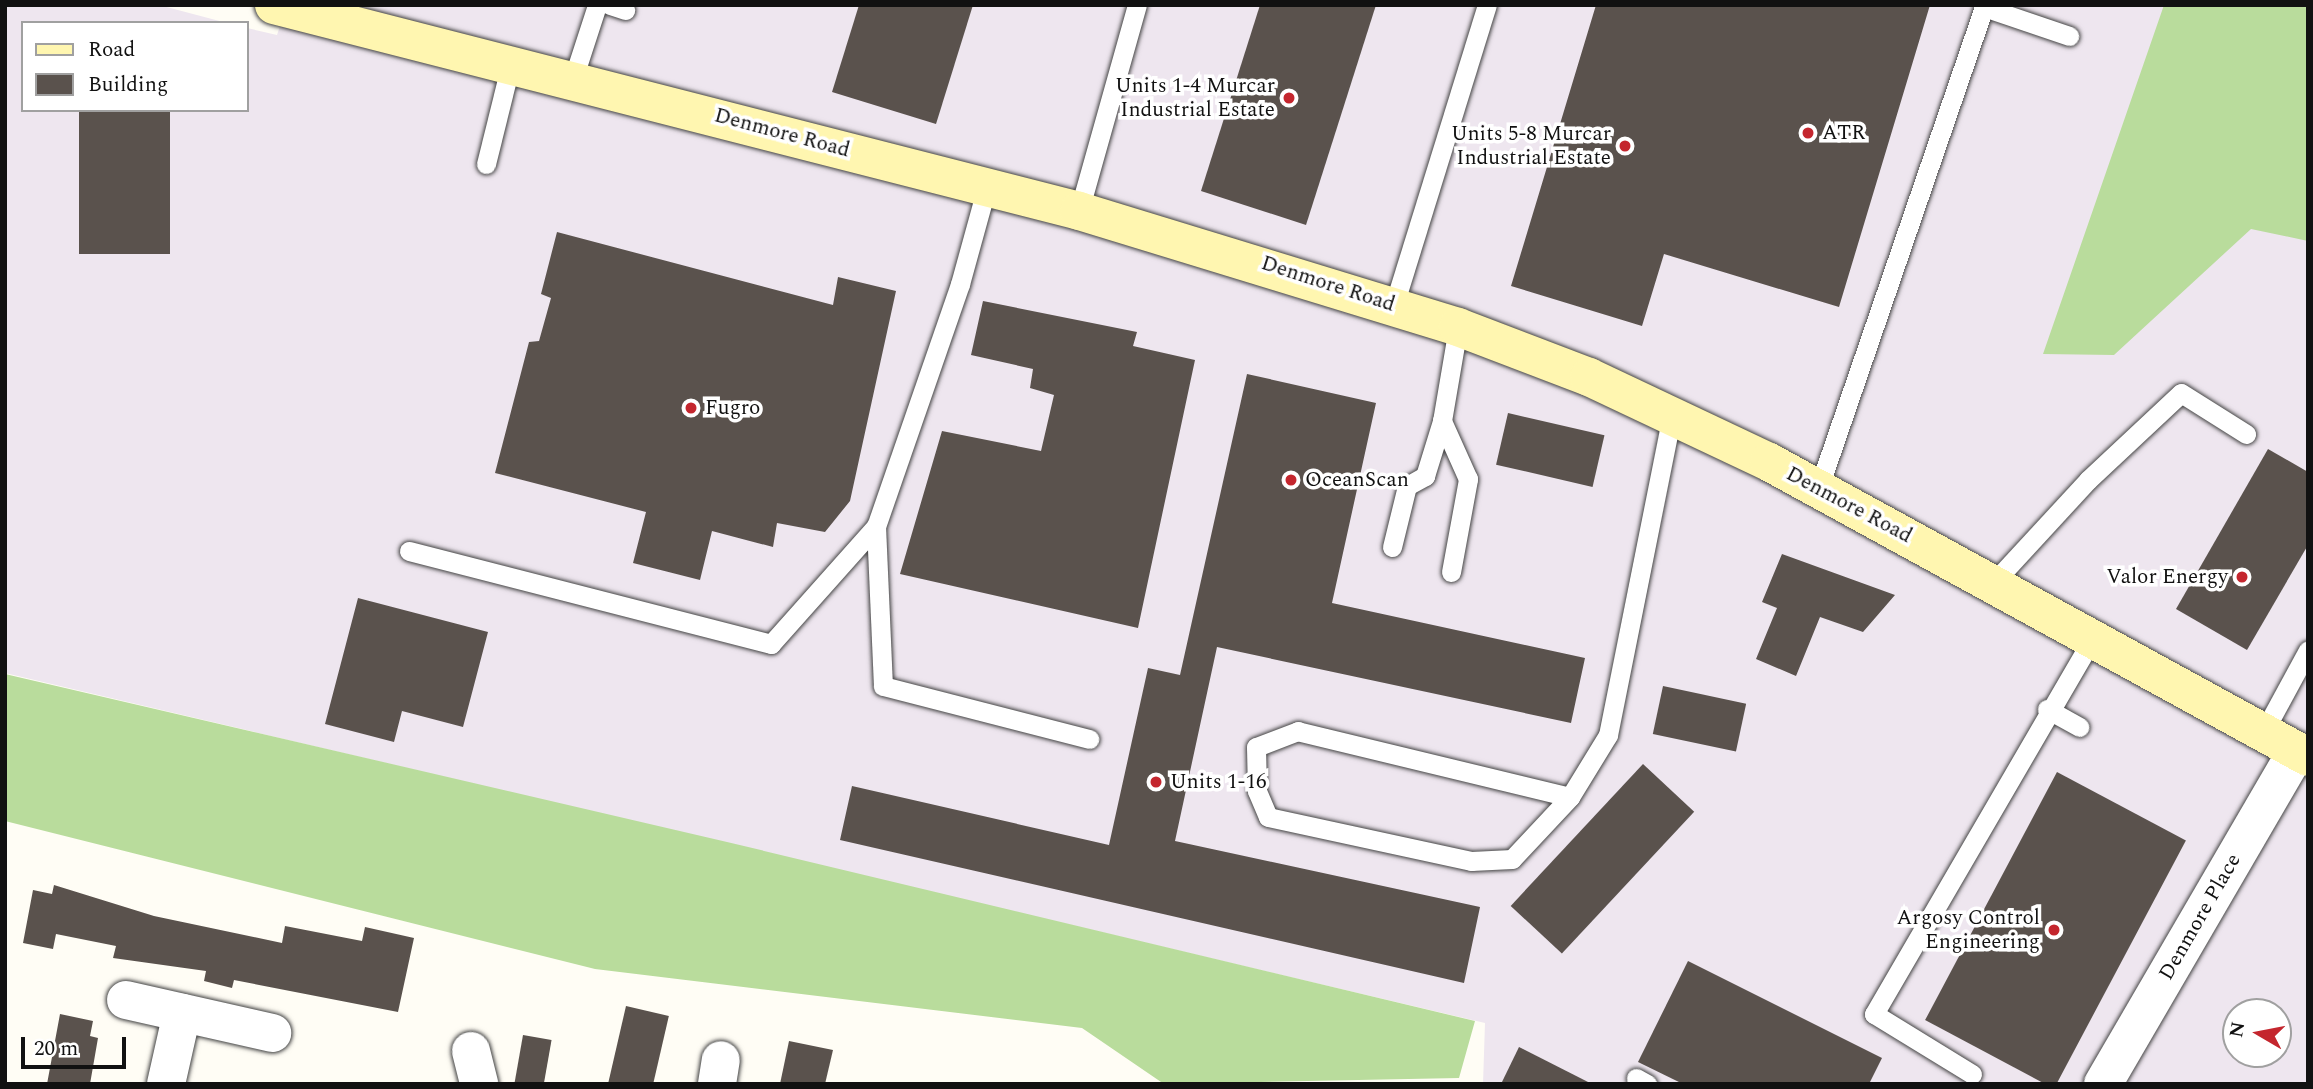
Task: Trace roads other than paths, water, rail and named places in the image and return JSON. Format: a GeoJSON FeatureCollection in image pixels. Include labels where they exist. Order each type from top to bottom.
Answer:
{"type":"FeatureCollection","features":[{"type":"Feature","properties":{"kind":"street","name":"Denmore Road"},"geometry":{"type":"LineString","coordinates":[[274,5],[511,63],[1079,211],[1394,305],[1458,327],[1672,416],[1819,488],[2302,754]]}},
{"type":"Feature","properties":{"kind":"street","name":"Denmore Place"},"geometry":{"type":"LineString","coordinates":[[2103,1084],[2302,754]]}},
{"type":"Feature","properties":{"kind":"street"},"geometry":{"type":"LineString","coordinates":[[126,1000],[272,1032]]}},
{"type":"Feature","properties":{"kind":"street"},"geometry":{"type":"LineString","coordinates":[[166,1084],[182,1013]]}},
{"type":"Feature","properties":{"kind":"lane"},"geometry":{"type":"LineString","coordinates":[[573,79],[597,5]]}},
{"type":"Feature","properties":{"kind":"lane"},"geometry":{"type":"LineString","coordinates":[[1079,211],[1137,5]]}},
{"type":"Feature","properties":{"kind":"lane"},"geometry":{"type":"LineString","coordinates":[[1394,305],[1488,5]]}},
{"type":"Feature","properties":{"kind":"lane"},"geometry":{"type":"LineString","coordinates":[[1819,488],[1984,7],[2069,36]]}},
{"type":"Feature","properties":{"kind":"lane"},"geometry":{"type":"LineString","coordinates":[[486,164],[511,63]]}},
{"type":"Feature","properties":{"kind":"lane"},"geometry":{"type":"LineString","coordinates":[[987,186],[876,526],[883,686],[1089,739]]}},
{"type":"Feature","properties":{"kind":"lane"},"geometry":{"type":"LineString","coordinates":[[1392,547],[1407,486],[1425,477],[1442,421],[1458,327]]}},
{"type":"Feature","properties":{"kind":"lane"},"geometry":{"type":"LineString","coordinates":[[1993,583],[2088,480],[2181,393],[2246,435]]}},
{"type":"Feature","properties":{"kind":"lane"},"geometry":{"type":"LineString","coordinates":[[1570,797],[1298,731],[1256,747],[1257,791],[1268,817],[1471,861],[1512,859],[1570,797],[1608,735],[1672,416]]}},
{"type":"Feature","properties":{"kind":"lane"},"geometry":{"type":"LineString","coordinates":[[1442,421],[1468,479],[1451,572]]}},
{"type":"Feature","properties":{"kind":"lane"},"geometry":{"type":"LineString","coordinates":[[409,551],[771,644],[876,526]]}},
{"type":"Feature","properties":{"kind":"lane"},"geometry":{"type":"LineString","coordinates":[[1972,1074],[1874,1014],[2047,709],[2093,638]]}},
{"type":"Feature","properties":{"kind":"lane"},"geometry":{"type":"LineString","coordinates":[[2263,733],[2308,650]]}},
{"type":"Feature","properties":{"kind":"lane"},"geometry":{"type":"LineString","coordinates":[[2047,709],[2079,727]]}},
{"type":"Feature","properties":{"kind":"place","name":"Units 1-4 Murcar Industrial Estate"},"geometry":{"type":"Point","coordinates":[1289,98]}},
{"type":"Feature","properties":{"kind":"place","name":"ATR"},"geometry":{"type":"Point","coordinates":[1808,133]}},
{"type":"Feature","properties":{"kind":"place","name":"Units 5-8 Murcar Industrial Estate"},"geometry":{"type":"Point","coordinates":[1625,146]}},
{"type":"Feature","properties":{"kind":"place","name":"Fugro"},"geometry":{"type":"Point","coordinates":[691,408]}},
{"type":"Feature","properties":{"kind":"place","name":"OceanScan"},"geometry":{"type":"Point","coordinates":[1291,480]}},
{"type":"Feature","properties":{"kind":"place","name":"Valor Energy"},"geometry":{"type":"Point","coordinates":[2242,577]}},
{"type":"Feature","properties":{"kind":"place","name":"Units 1-16"},"geometry":{"type":"Point","coordinates":[1156,782]}},
{"type":"Feature","properties":{"kind":"place","name":"Argosy Control Engineering"},"geometry":{"type":"Point","coordinates":[2054,930]}}]}
